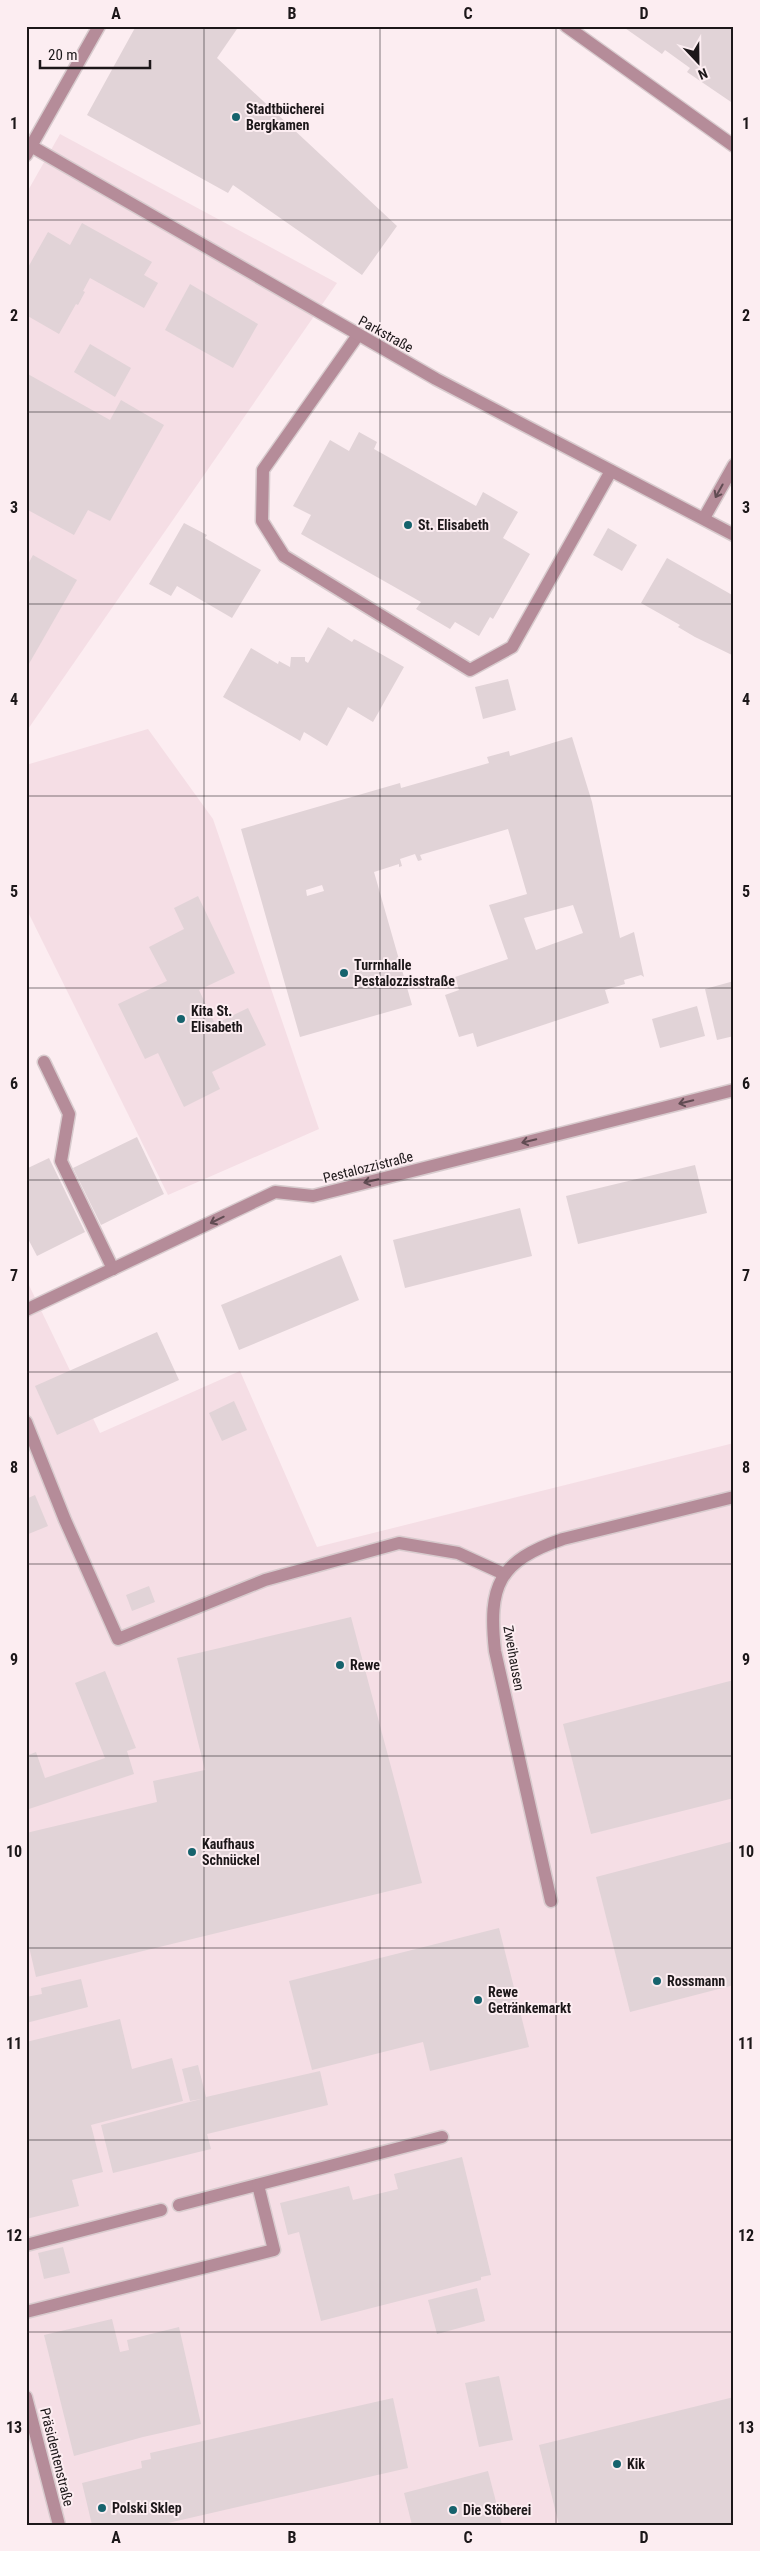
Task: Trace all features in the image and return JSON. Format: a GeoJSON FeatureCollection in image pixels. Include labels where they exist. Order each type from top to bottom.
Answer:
{"type":"FeatureCollection","features":[{"type":"Feature","properties":{"kind":"street"},"geometry":{"type":"LineString","coordinates":[[29,151],[99,26]]}},
{"type":"Feature","properties":{"kind":"street"},"geometry":{"type":"LineString","coordinates":[[566,26],[734,146]]}},
{"type":"Feature","properties":{"kind":"street","name":"Parkstraße"},"geometry":{"type":"LineString","coordinates":[[29,151],[358,335],[734,535]]}},
{"type":"Feature","properties":{"kind":"street"},"geometry":{"type":"LineString","coordinates":[[358,335],[263,470],[262,521],[284,556],[470,670],[512,647],[611,471]]}},
{"type":"Feature","properties":{"kind":"street"},"geometry":{"type":"LineString","coordinates":[[704,518],[734,465]]}},
{"type":"Feature","properties":{"kind":"street"},"geometry":{"type":"LineString","coordinates":[[44,1062],[69,1114],[61,1161],[113,1269]]}},
{"type":"Feature","properties":{"kind":"street","name":"Pestalozzistraße"},"geometry":{"type":"LineString","coordinates":[[26,1310],[275,1192],[313,1196],[734,1090]]}},
{"type":"Feature","properties":{"kind":"street"},"geometry":{"type":"LineString","coordinates":[[26,1422],[65,1520],[118,1639],[265,1580],[399,1544],[458,1553],[504,1574]]}},
{"type":"Feature","properties":{"kind":"street","name":"Zweihausen"},"geometry":{"type":"LineString","coordinates":[[551,1900],[495,1651],[492,1622],[494,1594],[504,1574],[522,1558],[541,1546],[734,1497]]}},
{"type":"Feature","properties":{"kind":"street"},"geometry":{"type":"LineString","coordinates":[[179,2205],[442,2137]]}},
{"type":"Feature","properties":{"kind":"street"},"geometry":{"type":"LineString","coordinates":[[26,2312],[274,2250],[258,2185]]}},
{"type":"Feature","properties":{"kind":"street"},"geometry":{"type":"LineString","coordinates":[[26,2245],[161,2210]]}},
{"type":"Feature","properties":{"kind":"street","name":"Präsidentenstraße"},"geometry":{"type":"LineString","coordinates":[[26,2397],[30,2430],[59,2525]]}},
{"type":"Feature","properties":{"kind":"shaded area"},"geometry":{"type":"Polygon","coordinates":[[[60,134],[337,283],[26,732],[26,194],[60,134]]]}},
{"type":"Feature","properties":{"kind":"shaded area","name":"Kita St. Elisabeth"},"geometry":{"type":"Polygon","coordinates":[[[148,729],[213,819],[319,1129],[168,1195],[26,908],[26,765],[148,729]]]}},
{"type":"Feature","properties":{"kind":"shaded area"},"geometry":{"type":"Polygon","coordinates":[[[26,1279],[100,1433],[240,1371],[317,1547],[734,1443],[734,2525],[26,2525],[26,1279]]]}},
{"type":"Feature","properties":{"kind":"building"},"geometry":{"type":"Polygon","coordinates":[[[136,26],[239,26],[217,58],[397,226],[362,275],[233,185],[228,193],[87,115],[136,26]]]}},
{"type":"Feature","properties":{"kind":"building"},"geometry":{"type":"Polygon","coordinates":[[[622,26],[734,26],[734,104],[687,72],[690,68],[665,50],[662,54],[622,26]]]}},
{"type":"Feature","properties":{"kind":"building"},"geometry":{"type":"Polygon","coordinates":[[[82,223],[152,262],[144,275],[158,283],[144,308],[90,278],[78,305],[76,304],[59,334],[26,315],[26,271],[48,232],[70,245],[82,223]]]}},
{"type":"Feature","properties":{"kind":"building"},"geometry":{"type":"Polygon","coordinates":[[[190,284],[258,324],[233,368],[165,330],[190,284]]]}},
{"type":"Feature","properties":{"kind":"building"},"geometry":{"type":"Polygon","coordinates":[[[90,344],[131,368],[115,397],[74,372],[90,344]]]}},
{"type":"Feature","properties":{"kind":"building"},"geometry":{"type":"Polygon","coordinates":[[[26,373],[110,420],[121,400],[164,425],[110,521],[88,510],[74,535],[26,509],[26,373]]]}},
{"type":"Feature","properties":{"kind":"building","name":"St. Elisabeth"},"geometry":{"type":"Polygon","coordinates":[[[359,432],[377,442],[374,449],[476,506],[483,492],[518,512],[503,538],[530,554],[493,619],[490,617],[479,636],[455,622],[450,629],[416,609],[421,602],[301,534],[311,515],[293,506],[330,440],[349,451],[359,432]]]}},
{"type":"Feature","properties":{"kind":"building"},"geometry":{"type":"Polygon","coordinates":[[[184,523],[207,535],[205,538],[261,570],[232,618],[177,586],[171,596],[149,584],[184,523]]]}},
{"type":"Feature","properties":{"kind":"building"},"geometry":{"type":"Polygon","coordinates":[[[608,528],[637,545],[622,571],[593,555],[608,528]]]}},
{"type":"Feature","properties":{"kind":"building"},"geometry":{"type":"Polygon","coordinates":[[[33,555],[77,580],[26,669],[26,568],[33,555]]]}},
{"type":"Feature","properties":{"kind":"building"},"geometry":{"type":"Polygon","coordinates":[[[667,558],[734,596],[734,656],[695,637],[678,627],[680,625],[641,603],[667,558]]]}},
{"type":"Feature","properties":{"kind":"building"},"geometry":{"type":"Polygon","coordinates":[[[328,627],[352,642],[354,639],[404,667],[373,722],[348,707],[327,746],[304,732],[300,741],[223,697],[251,648],[278,664],[279,661],[290,667],[291,657],[305,657],[305,661],[308,663],[328,627]]]}},
{"type":"Feature","properties":{"kind":"building"},"geometry":{"type":"Polygon","coordinates":[[[508,679],[516,710],[483,719],[475,687],[508,679]]]}},
{"type":"Feature","properties":{"kind":"building"},"geometry":{"type":"Polygon","coordinates":[[[572,737],[592,802],[620,938],[634,932],[644,977],[641,975],[624,980],[625,984],[605,990],[609,1003],[477,1047],[473,1033],[459,1037],[445,995],[459,990],[455,977],[508,959],[489,905],[527,894],[508,829],[420,855],[422,860],[418,861],[415,854],[400,859],[402,866],[399,867],[399,864],[374,872],[412,1005],[300,1037],[241,829],[400,783],[401,788],[489,763],[487,757],[509,751],[510,756],[572,737]],[[322,885],[306,890],[307,896],[324,891],[322,885]],[[573,905],[524,918],[536,950],[583,933],[573,905]]]}},
{"type":"Feature","properties":{"kind":"building"},"geometry":{"type":"Polygon","coordinates":[[[198,896],[235,973],[199,990],[215,1024],[248,1008],[266,1045],[212,1072],[220,1089],[184,1107],[158,1053],[145,1059],[118,1004],[167,981],[149,947],[184,929],[174,908],[198,896]]]}},
{"type":"Feature","properties":{"kind":"building"},"geometry":{"type":"Polygon","coordinates":[[[734,981],[734,1036],[717,1040],[705,989],[734,981]]]}},
{"type":"Feature","properties":{"kind":"building"},"geometry":{"type":"Polygon","coordinates":[[[697,1006],[705,1036],[660,1048],[652,1019],[697,1006]]]}},
{"type":"Feature","properties":{"kind":"building"},"geometry":{"type":"Polygon","coordinates":[[[137,1137],[164,1194],[101,1225],[73,1168],[137,1137]]]}},
{"type":"Feature","properties":{"kind":"building"},"geometry":{"type":"Polygon","coordinates":[[[49,1158],[85,1232],[37,1256],[26,1235],[26,1164],[28,1168],[49,1158]]]}},
{"type":"Feature","properties":{"kind":"building"},"geometry":{"type":"Polygon","coordinates":[[[695,1165],[707,1213],[578,1244],[566,1196],[695,1165]]]}},
{"type":"Feature","properties":{"kind":"building"},"geometry":{"type":"Polygon","coordinates":[[[520,1208],[532,1256],[405,1288],[393,1240],[520,1208]]]}},
{"type":"Feature","properties":{"kind":"building"},"geometry":{"type":"Polygon","coordinates":[[[341,1255],[359,1300],[239,1350],[221,1305],[341,1255]]]}},
{"type":"Feature","properties":{"kind":"building"},"geometry":{"type":"Polygon","coordinates":[[[157,1332],[179,1380],[57,1435],[35,1386],[157,1332]]]}},
{"type":"Feature","properties":{"kind":"building"},"geometry":{"type":"Polygon","coordinates":[[[234,1401],[247,1430],[222,1441],[209,1413],[234,1401]]]}},
{"type":"Feature","properties":{"kind":"building"},"geometry":{"type":"Polygon","coordinates":[[[35,1495],[48,1526],[26,1535],[26,1499],[35,1495]]]}},
{"type":"Feature","properties":{"kind":"building"},"geometry":{"type":"Polygon","coordinates":[[[149,1586],[155,1602],[132,1611],[126,1595],[149,1586]]]}},
{"type":"Feature","properties":{"kind":"building"},"geometry":{"type":"Polygon","coordinates":[[[351,1617],[422,1883],[36,1977],[26,1934],[26,1833],[157,1802],[153,1781],[205,1770],[177,1658],[351,1617]]]}},
{"type":"Feature","properties":{"kind":"building"},"geometry":{"type":"Polygon","coordinates":[[[105,1671],[136,1748],[127,1751],[134,1774],[26,1810],[26,1756],[36,1752],[45,1778],[105,1758],[75,1683],[105,1671]]]}},
{"type":"Feature","properties":{"kind":"building"},"geometry":{"type":"Polygon","coordinates":[[[734,1680],[734,1798],[591,1834],[563,1724],[734,1680]]]}},
{"type":"Feature","properties":{"kind":"building"},"geometry":{"type":"Polygon","coordinates":[[[734,1841],[734,1985],[630,2012],[596,1877],[734,1841]]]}},
{"type":"Feature","properties":{"kind":"building"},"geometry":{"type":"Polygon","coordinates":[[[499,1928],[529,2047],[430,2071],[423,2042],[312,2070],[289,1981],[499,1928]]]}},
{"type":"Feature","properties":{"kind":"building"},"geometry":{"type":"Polygon","coordinates":[[[81,1979],[88,2007],[26,2023],[26,1997],[42,1994],[41,1988],[81,1979]]]}},
{"type":"Feature","properties":{"kind":"building"},"geometry":{"type":"Polygon","coordinates":[[[120,2019],[132,2069],[172,2058],[183,2101],[91,2125],[103,2172],[72,2180],[79,2206],[26,2219],[26,2042],[120,2019]]]}},
{"type":"Feature","properties":{"kind":"building"},"geometry":{"type":"Polygon","coordinates":[[[198,2065],[206,2097],[320,2071],[328,2105],[207,2134],[211,2149],[113,2173],[101,2125],[201,2099],[190,2101],[182,2069],[198,2065]]]}},
{"type":"Feature","properties":{"kind":"building"},"geometry":{"type":"Polygon","coordinates":[[[462,2157],[491,2275],[481,2277],[481,2280],[321,2321],[299,2232],[288,2235],[280,2203],[349,2186],[353,2200],[398,2189],[394,2174],[462,2157]]]}},
{"type":"Feature","properties":{"kind":"building"},"geometry":{"type":"Polygon","coordinates":[[[63,2247],[70,2273],[44,2279],[38,2253],[63,2247]]]}},
{"type":"Feature","properties":{"kind":"building"},"geometry":{"type":"Polygon","coordinates":[[[477,2288],[485,2321],[437,2334],[428,2300],[477,2288]]]}},
{"type":"Feature","properties":{"kind":"building"},"geometry":{"type":"Polygon","coordinates":[[[112,2319],[120,2352],[129,2350],[127,2340],[179,2327],[201,2424],[143,2437],[74,2456],[44,2335],[112,2319]]]}},
{"type":"Feature","properties":{"kind":"building"},"geometry":{"type":"Polygon","coordinates":[[[499,2376],[513,2440],[479,2447],[465,2383],[499,2376]]]}},
{"type":"Feature","properties":{"kind":"building"},"geometry":{"type":"Polygon","coordinates":[[[734,2397],[734,2525],[559,2525],[539,2445],[734,2397]]]}},
{"type":"Feature","properties":{"kind":"building"},"geometry":{"type":"Polygon","coordinates":[[[393,2398],[408,2468],[168,2523],[168,2525],[92,2525],[82,2483],[142,2468],[141,2461],[151,2459],[150,2453],[393,2398]]]}},
{"type":"Feature","properties":{"kind":"building","name":"Die Stöberei"},"geometry":{"type":"Polygon","coordinates":[[[488,2471],[502,2525],[412,2525],[404,2493],[488,2471]]]}},
{"type":"Feature","properties":{"kind":"place","name":"Stadtbücherei Bergkamen"},"geometry":{"type":"Point","coordinates":[236,117]}},
{"type":"Feature","properties":{"kind":"place","name":"St. Elisabeth"},"geometry":{"type":"Point","coordinates":[408,525]}},
{"type":"Feature","properties":{"kind":"place","name":"Turrnhalle Pestalozzisstraße"},"geometry":{"type":"Point","coordinates":[344,973]}},
{"type":"Feature","properties":{"kind":"place","name":"Kita St. Elisabeth"},"geometry":{"type":"Point","coordinates":[181,1019]}},
{"type":"Feature","properties":{"kind":"place","name":"Rewe"},"geometry":{"type":"Point","coordinates":[340,1665]}},
{"type":"Feature","properties":{"kind":"place","name":"Kaufhaus Schnückel"},"geometry":{"type":"Point","coordinates":[192,1852]}},
{"type":"Feature","properties":{"kind":"place","name":"Rossmann"},"geometry":{"type":"Point","coordinates":[657,1981]}},
{"type":"Feature","properties":{"kind":"place","name":"Rewe Getränkemarkt"},"geometry":{"type":"Point","coordinates":[478,2000]}},
{"type":"Feature","properties":{"kind":"place","name":"Kik"},"geometry":{"type":"Point","coordinates":[617,2464]}},
{"type":"Feature","properties":{"kind":"place","name":"Polski Sklep"},"geometry":{"type":"Point","coordinates":[102,2508]}},
{"type":"Feature","properties":{"kind":"place","name":"Die Stöberei"},"geometry":{"type":"Point","coordinates":[453,2510]}}]}
